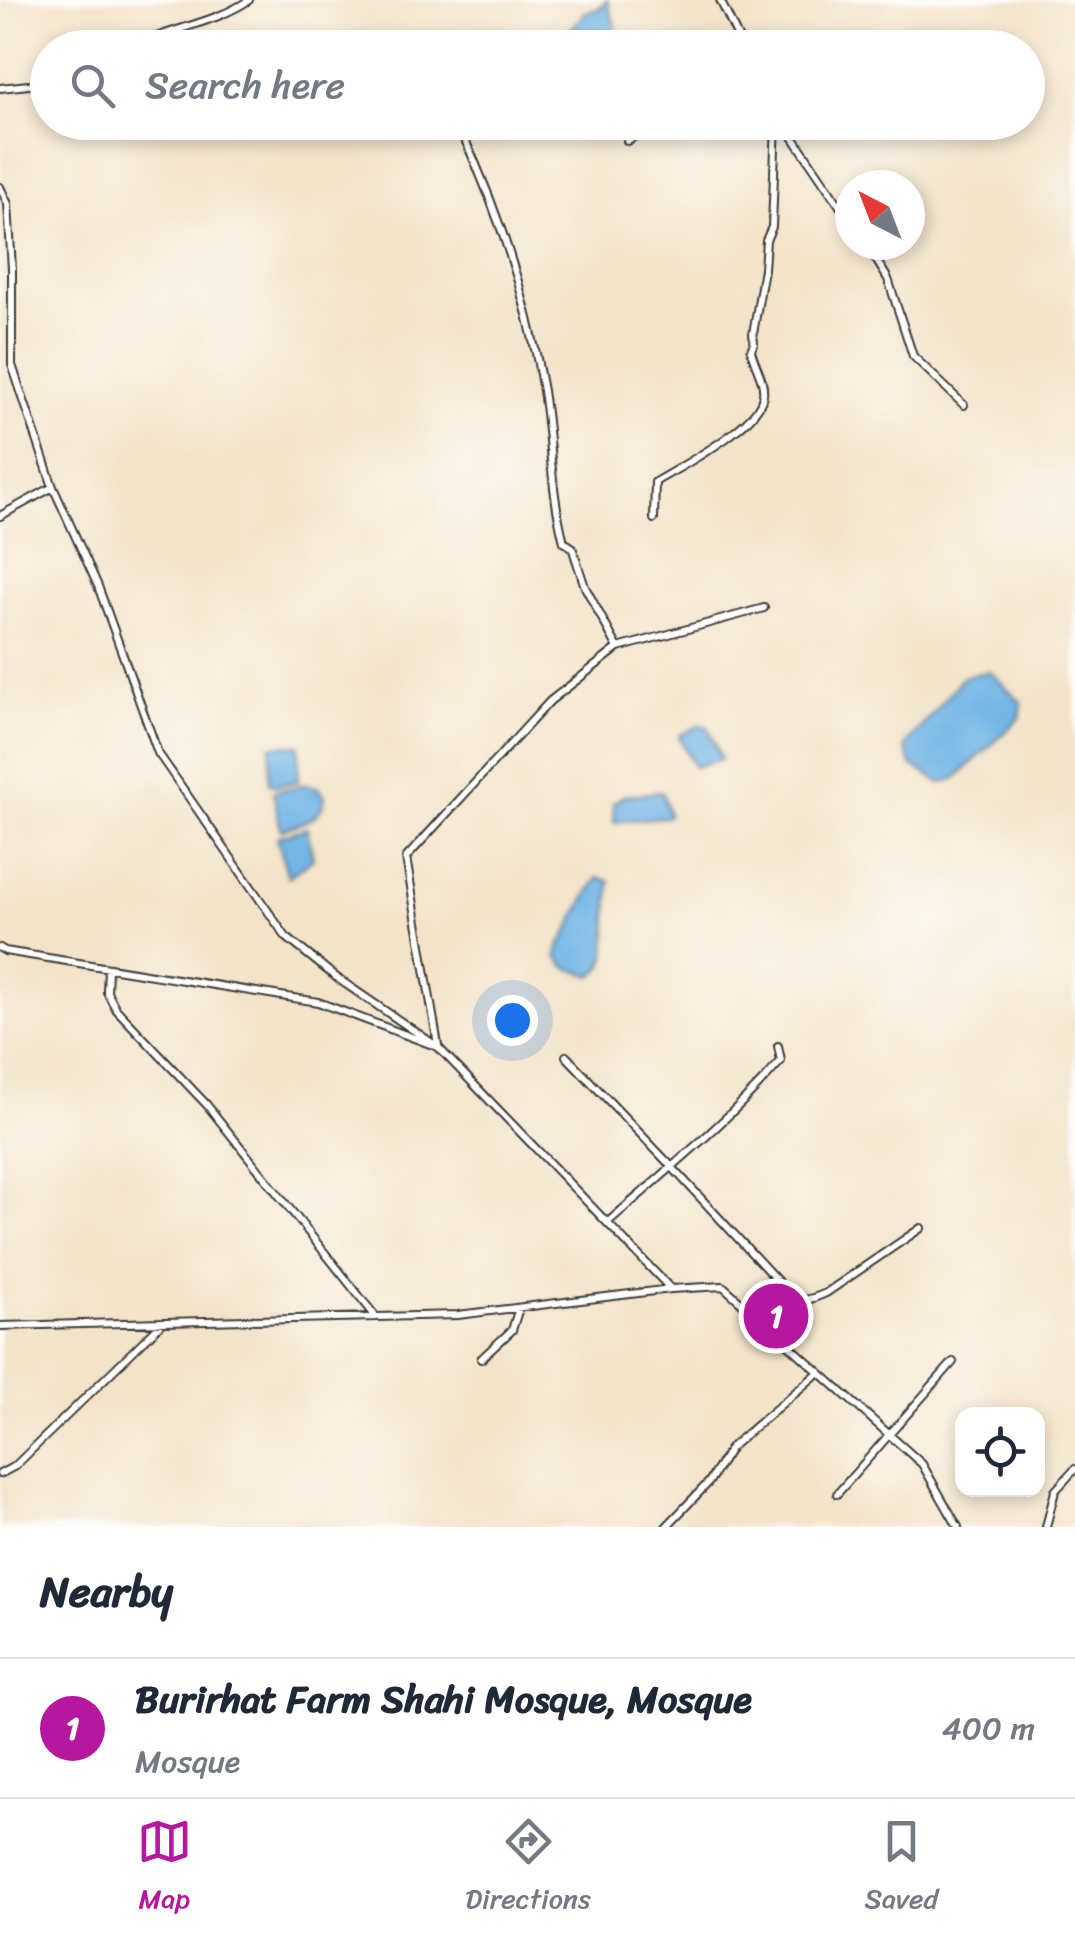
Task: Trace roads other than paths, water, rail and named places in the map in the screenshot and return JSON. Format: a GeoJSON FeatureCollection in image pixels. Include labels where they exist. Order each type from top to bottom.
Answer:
{"type":"FeatureCollection","features":[{"type":"Feature","properties":{"kind":"street"},"geometry":{"type":"LineString","coordinates":[[177,30],[249,0]]}},
{"type":"Feature","properties":{"kind":"street"},"geometry":{"type":"LineString","coordinates":[[720,0],[734,30]]}},
{"type":"Feature","properties":{"kind":"street"},"geometry":{"type":"LineString","coordinates":[[0,88],[30,85]]}},
{"type":"Feature","properties":{"kind":"street"},"geometry":{"type":"LineString","coordinates":[[465,140],[529,320],[564,542],[572,547],[586,587],[618,648]]}},
{"type":"Feature","properties":{"kind":"street"},"geometry":{"type":"LineString","coordinates":[[654,519],[655,482],[739,430],[761,406],[764,390],[751,350],[766,240],[772,228],[779,140]]}},
{"type":"Feature","properties":{"kind":"street"},"geometry":{"type":"LineString","coordinates":[[793,140],[835,200]]}},
{"type":"Feature","properties":{"kind":"street"},"geometry":{"type":"LineString","coordinates":[[0,187],[8,204],[12,365],[53,487],[98,586],[158,753],[286,937],[337,978],[438,1046],[670,1289]]}},
{"type":"Feature","properties":{"kind":"street"},"geometry":{"type":"LineString","coordinates":[[876,260],[888,279],[913,356],[964,405]]}},
{"type":"Feature","properties":{"kind":"street"},"geometry":{"type":"LineString","coordinates":[[0,516],[53,487]]}},
{"type":"Feature","properties":{"kind":"street"},"geometry":{"type":"LineString","coordinates":[[438,1046],[406,858],[550,701],[618,648],[764,608]]}},
{"type":"Feature","properties":{"kind":"street"},"geometry":{"type":"LineString","coordinates":[[0,948],[318,1002],[438,1046]]}},
{"type":"Feature","properties":{"kind":"street"},"geometry":{"type":"LineString","coordinates":[[108,968],[107,992],[116,1009],[207,1105],[376,1317]]}},
{"type":"Feature","properties":{"kind":"street"},"geometry":{"type":"LineString","coordinates":[[608,1222],[759,1085],[781,1061],[778,1046]]}},
{"type":"Feature","properties":{"kind":"street"},"geometry":{"type":"LineString","coordinates":[[566,1056],[782,1287],[800,1300],[826,1293],[922,1228]]}},
{"type":"Feature","properties":{"kind":"street"},"geometry":{"type":"LineString","coordinates":[[0,1326],[458,1315],[723,1286],[922,1464],[958,1527]]}},
{"type":"Feature","properties":{"kind":"street"},"geometry":{"type":"LineString","coordinates":[[481,1360],[512,1330],[519,1308]]}},
{"type":"Feature","properties":{"kind":"street"},"geometry":{"type":"LineString","coordinates":[[0,1474],[14,1466],[164,1322]]}},
{"type":"Feature","properties":{"kind":"street"},"geometry":{"type":"LineString","coordinates":[[837,1494],[953,1362]]}},
{"type":"Feature","properties":{"kind":"street"},"geometry":{"type":"LineString","coordinates":[[666,1527],[709,1482],[731,1447],[818,1373]]}},
{"type":"Feature","properties":{"kind":"street"},"geometry":{"type":"LineString","coordinates":[[1046,1527],[1055,1491],[1075,1470]]}},
{"type":"Feature","properties":{"kind":"water"},"geometry":{"type":"Polygon","coordinates":[[[607,0],[617,30],[571,30],[585,12],[598,9],[607,0]]]}},
{"type":"Feature","properties":{"kind":"water"},"geometry":{"type":"Polygon","coordinates":[[[989,671],[1022,703],[1020,718],[955,779],[941,783],[911,765],[905,746],[963,677],[989,671]]]}},
{"type":"Feature","properties":{"kind":"water"},"geometry":{"type":"Polygon","coordinates":[[[700,725],[708,727],[721,759],[694,767],[679,736],[700,725]]]}},
{"type":"Feature","properties":{"kind":"water"},"geometry":{"type":"Polygon","coordinates":[[[299,745],[298,781],[276,786],[269,783],[271,746],[299,745]]]}},
{"type":"Feature","properties":{"kind":"water"},"geometry":{"type":"Polygon","coordinates":[[[306,784],[318,788],[325,796],[324,804],[310,819],[281,830],[273,792],[306,784]]]}},
{"type":"Feature","properties":{"kind":"water"},"geometry":{"type":"Polygon","coordinates":[[[663,793],[669,815],[614,822],[613,803],[623,796],[663,793]]]}},
{"type":"Feature","properties":{"kind":"water"},"geometry":{"type":"Polygon","coordinates":[[[307,828],[313,859],[288,877],[277,837],[307,828]]]}},
{"type":"Feature","properties":{"kind":"water"},"geometry":{"type":"Polygon","coordinates":[[[598,878],[610,881],[606,956],[593,976],[568,968],[557,957],[598,878]]]}},
{"type":"Feature","properties":{"kind":"place","name":"Burirhat Farm Shahi Mosque, Mosque"},"geometry":{"type":"Point","coordinates":[776,1316]}}]}
